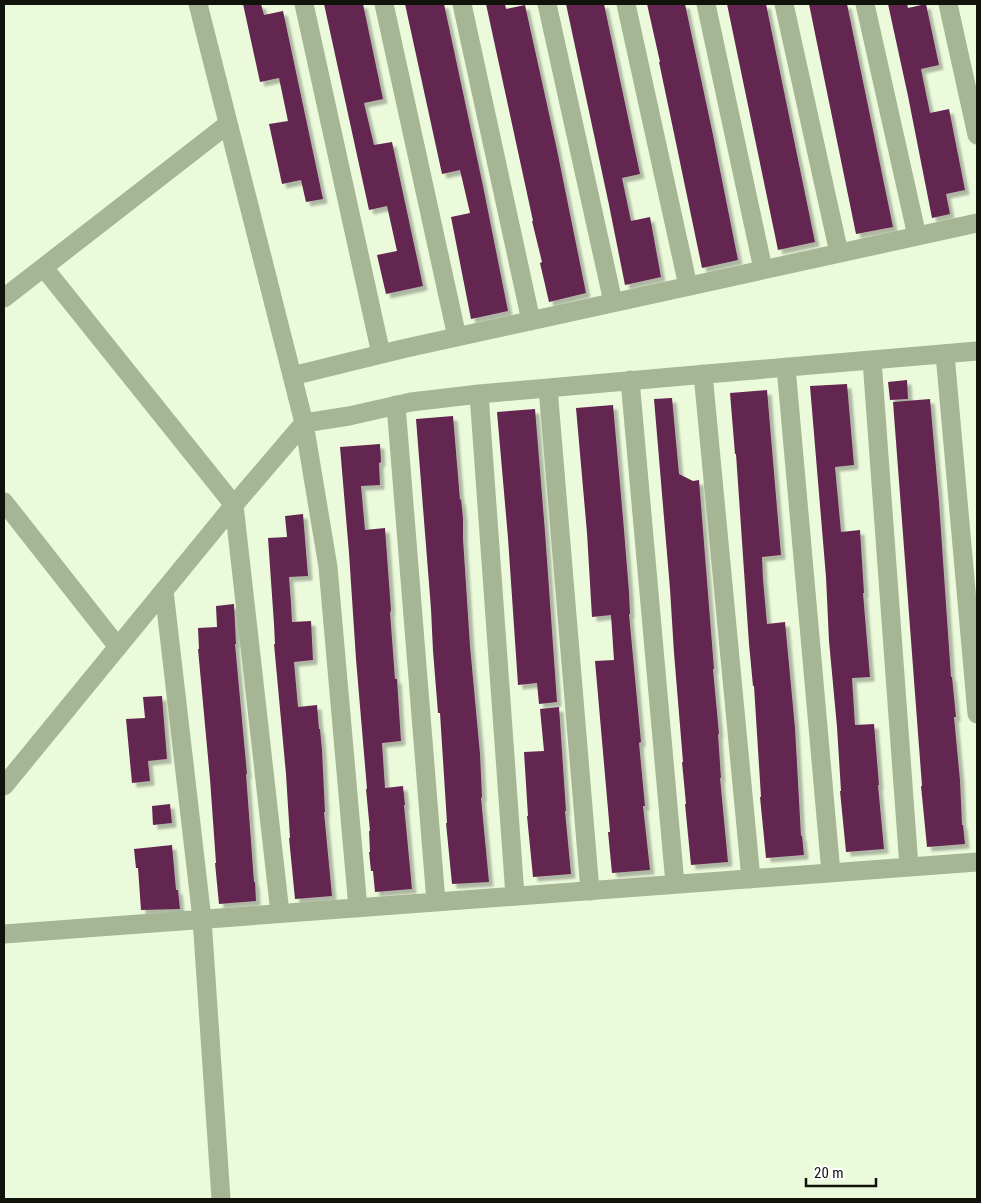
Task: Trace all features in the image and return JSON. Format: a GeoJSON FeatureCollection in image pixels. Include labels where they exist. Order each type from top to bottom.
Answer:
{"type":"FeatureCollection","features":[{"type":"Feature","properties":{"kind":"street"},"geometry":{"type":"LineString","coordinates":[[198,4],[304,423],[328,567],[358,908]]}},
{"type":"Feature","properties":{"kind":"street"},"geometry":{"type":"LineString","coordinates":[[304,4],[381,354]]}},
{"type":"Feature","properties":{"kind":"street"},"geometry":{"type":"LineString","coordinates":[[384,4],[457,337]]}},
{"type":"Feature","properties":{"kind":"street"},"geometry":{"type":"LineString","coordinates":[[462,4],[531,321]]}},
{"type":"Feature","properties":{"kind":"street"},"geometry":{"type":"LineString","coordinates":[[546,4],[613,302]]}},
{"type":"Feature","properties":{"kind":"street"},"geometry":{"type":"LineString","coordinates":[[626,4],[688,286]]}},
{"type":"Feature","properties":{"kind":"street"},"geometry":{"type":"LineString","coordinates":[[706,4],[763,269]]}},
{"type":"Feature","properties":{"kind":"street"},"geometry":{"type":"LineString","coordinates":[[784,4],[839,253]]}},
{"type":"Feature","properties":{"kind":"street"},"geometry":{"type":"LineString","coordinates":[[865,4],[917,236]]}},
{"type":"Feature","properties":{"kind":"street"},"geometry":{"type":"LineString","coordinates":[[948,4],[977,135]]}},
{"type":"Feature","properties":{"kind":"street"},"geometry":{"type":"LineString","coordinates":[[4,298],[228,124]]}},
{"type":"Feature","properties":{"kind":"street"},"geometry":{"type":"LineString","coordinates":[[292,376],[613,302],[977,223]]}},
{"type":"Feature","properties":{"kind":"street"},"geometry":{"type":"LineString","coordinates":[[44,268],[234,505],[280,914]]}},
{"type":"Feature","properties":{"kind":"street"},"geometry":{"type":"LineString","coordinates":[[4,786],[234,505],[304,423],[349,416],[411,402],[480,394],[977,351]]}},
{"type":"Feature","properties":{"kind":"street"},"geometry":{"type":"LineString","coordinates":[[945,354],[977,714]]}},
{"type":"Feature","properties":{"kind":"street"},"geometry":{"type":"LineString","coordinates":[[872,360],[909,867]]}},
{"type":"Feature","properties":{"kind":"street"},"geometry":{"type":"LineString","coordinates":[[786,367],[831,873]]}},
{"type":"Feature","properties":{"kind":"street"},"geometry":{"type":"LineString","coordinates":[[703,374],[751,879]]}},
{"type":"Feature","properties":{"kind":"street"},"geometry":{"type":"LineString","coordinates":[[630,380],[674,884]]}},
{"type":"Feature","properties":{"kind":"street"},"geometry":{"type":"LineString","coordinates":[[548,388],[590,890]]}},
{"type":"Feature","properties":{"kind":"street"},"geometry":{"type":"LineString","coordinates":[[480,394],[515,896]]}},
{"type":"Feature","properties":{"kind":"street"},"geometry":{"type":"LineString","coordinates":[[396,406],[436,902]]}},
{"type":"Feature","properties":{"kind":"street"},"geometry":{"type":"LineString","coordinates":[[4,502],[118,647]]}},
{"type":"Feature","properties":{"kind":"street"},"geometry":{"type":"LineString","coordinates":[[164,591],[202,919],[221,1199]]}},
{"type":"Feature","properties":{"kind":"street"},"geometry":{"type":"LineString","coordinates":[[4,934],[977,862]]}},
{"type":"Feature","properties":{"kind":"building"},"geometry":{"type":"Polygon","coordinates":[[[243,4],[261,4],[264,15],[283,11],[323,199],[306,202],[301,180],[282,184],[269,124],[288,121],[279,78],[260,82],[243,4]]]}},
{"type":"Feature","properties":{"kind":"building"},"geometry":{"type":"Polygon","coordinates":[[[324,4],[363,4],[383,99],[364,103],[374,145],[392,142],[423,286],[386,294],[377,255],[397,251],[387,206],[369,210],[324,4]]]}},
{"type":"Feature","properties":{"kind":"building"},"geometry":{"type":"Polygon","coordinates":[[[405,4],[444,4],[508,311],[471,319],[451,217],[470,213],[460,170],[442,174],[405,4]]]}},
{"type":"Feature","properties":{"kind":"building"},"geometry":{"type":"Polygon","coordinates":[[[486,4],[505,4],[506,9],[525,5],[586,293],[549,302],[486,4]]]}},
{"type":"Feature","properties":{"kind":"building"},"geometry":{"type":"Polygon","coordinates":[[[566,4],[604,4],[640,174],[622,178],[631,221],[650,217],[661,277],[625,285],[566,4]]]}},
{"type":"Feature","properties":{"kind":"building"},"geometry":{"type":"Polygon","coordinates":[[[647,4],[685,4],[738,260],[702,268],[647,4]]]}},
{"type":"Feature","properties":{"kind":"building"},"geometry":{"type":"Polygon","coordinates":[[[727,4],[766,4],[815,242],[778,250],[727,4]]]}},
{"type":"Feature","properties":{"kind":"building"},"geometry":{"type":"Polygon","coordinates":[[[809,4],[847,4],[893,227],[856,234],[809,4]]]}},
{"type":"Feature","properties":{"kind":"building"},"geometry":{"type":"Polygon","coordinates":[[[888,4],[907,4],[908,8],[926,4],[939,65],[921,69],[930,113],[949,109],[965,190],[946,194],[950,214],[932,218],[888,4]]]}},
{"type":"Feature","properties":{"kind":"building"},"geometry":{"type":"Polygon","coordinates":[[[907,380],[908,399],[890,400],[888,382],[907,380]]]}},
{"type":"Feature","properties":{"kind":"building"},"geometry":{"type":"Polygon","coordinates":[[[847,384],[854,465],[835,467],[841,532],[860,530],[870,677],[852,678],[855,725],[874,724],[884,849],[846,852],[810,386],[847,384]]]}},
{"type":"Feature","properties":{"kind":"building"},"geometry":{"type":"Polygon","coordinates":[[[767,390],[781,555],[762,557],[763,579],[767,624],[785,622],[804,855],[766,858],[730,393],[767,390]]]}},
{"type":"Feature","properties":{"kind":"building"},"geometry":{"type":"Polygon","coordinates":[[[672,398],[679,474],[693,481],[699,480],[719,734],[720,778],[728,862],[691,865],[654,399],[672,398]]]}},
{"type":"Feature","properties":{"kind":"building"},"geometry":{"type":"Polygon","coordinates":[[[930,399],[951,677],[956,717],[954,717],[962,825],[965,844],[927,847],[893,402],[930,399]]]}},
{"type":"Feature","properties":{"kind":"building"},"geometry":{"type":"Polygon","coordinates":[[[613,405],[641,742],[639,743],[645,806],[643,806],[650,870],[612,873],[595,661],[614,660],[611,615],[592,617],[576,408],[613,405]]]}},
{"type":"Feature","properties":{"kind":"building"},"geometry":{"type":"Polygon","coordinates":[[[535,409],[557,702],[539,704],[537,683],[518,685],[497,412],[535,409]]]}},
{"type":"Feature","properties":{"kind":"building"},"geometry":{"type":"Polygon","coordinates":[[[453,416],[463,518],[470,646],[489,882],[452,884],[416,419],[453,416]]]}},
{"type":"Feature","properties":{"kind":"building"},"geometry":{"type":"Polygon","coordinates":[[[380,444],[380,485],[361,486],[365,530],[385,528],[401,741],[382,743],[385,788],[403,786],[412,889],[375,892],[369,852],[370,831],[367,789],[340,447],[380,444]]]}},
{"type":"Feature","properties":{"kind":"building"},"geometry":{"type":"Polygon","coordinates":[[[303,514],[308,576],[289,577],[292,622],[311,621],[313,660],[294,662],[298,707],[317,705],[332,896],[295,899],[274,644],[268,538],[287,537],[285,516],[303,514]]]}},
{"type":"Feature","properties":{"kind":"building"},"geometry":{"type":"Polygon","coordinates":[[[234,604],[235,644],[256,901],[219,904],[198,649],[198,628],[217,627],[216,606],[234,604]]]}},
{"type":"Feature","properties":{"kind":"building"},"geometry":{"type":"Polygon","coordinates":[[[162,696],[167,759],[148,761],[150,781],[132,783],[126,719],[145,718],[143,697],[162,696]]]}},
{"type":"Feature","properties":{"kind":"building"},"geometry":{"type":"Polygon","coordinates":[[[559,707],[571,874],[533,877],[527,816],[524,752],[544,751],[540,709],[559,707]]]}},
{"type":"Feature","properties":{"kind":"building"},"geometry":{"type":"Polygon","coordinates":[[[170,804],[172,823],[153,825],[152,806],[170,804]]]}},
{"type":"Feature","properties":{"kind":"building"},"geometry":{"type":"Polygon","coordinates":[[[172,845],[176,890],[178,890],[180,909],[141,910],[138,868],[136,868],[134,849],[172,845]]]}}]}
